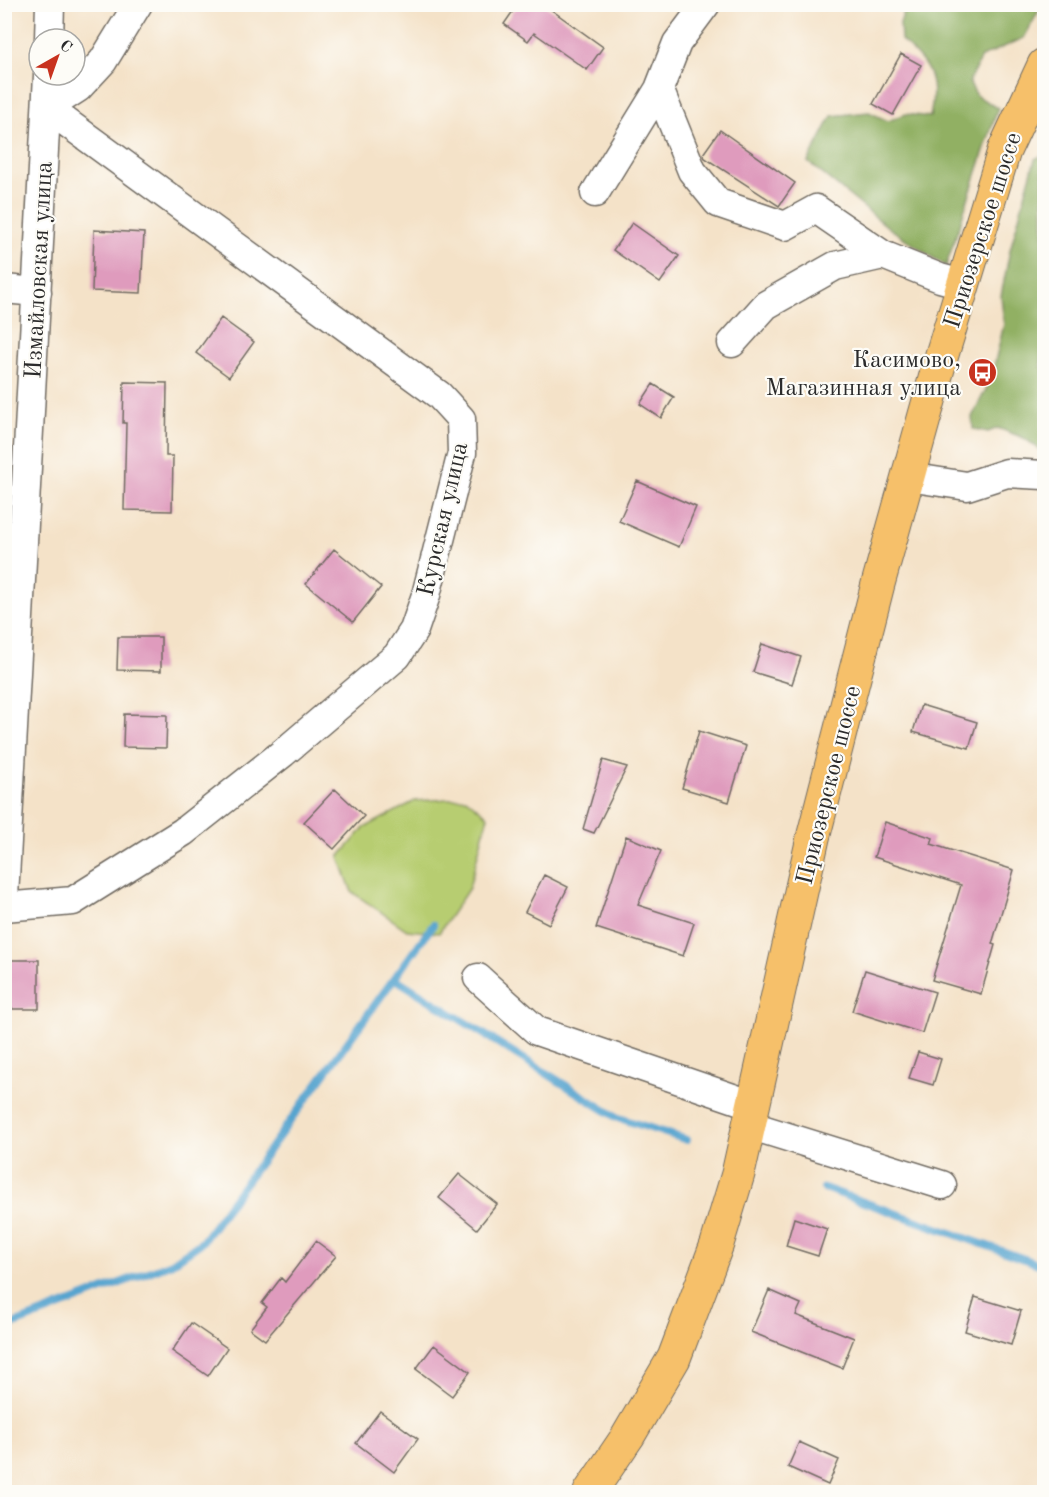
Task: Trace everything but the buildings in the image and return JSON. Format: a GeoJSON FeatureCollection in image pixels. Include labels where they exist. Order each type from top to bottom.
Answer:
{"type":"FeatureCollection","features":[{"type":"Feature","properties":{"kind":"main road","name":"Приозерское шоссе"},"geometry":{"type":"LineString","coordinates":[[590,1492],[628,1436],[674,1358],[717,1244],[751,1115],[813,838],[908,477],[962,284],[1004,151],[1044,65]]}},
{"type":"Feature","properties":{"kind":"street"},"geometry":{"type":"LineString","coordinates":[[49,27],[50,4]]}},
{"type":"Feature","properties":{"kind":"street"},"geometry":{"type":"LineString","coordinates":[[47,108],[78,88],[103,61],[138,4]]}},
{"type":"Feature","properties":{"kind":"street"},"geometry":{"type":"LineString","coordinates":[[595,193],[659,88],[677,43],[706,4]]}},
{"type":"Feature","properties":{"kind":"street","name":"Измайловская улица"},"geometry":{"type":"LineString","coordinates":[[4,897],[48,87]]}},
{"type":"Feature","properties":{"kind":"street"},"geometry":{"type":"LineString","coordinates":[[659,88],[692,171],[718,203],[785,226],[816,209],[883,255],[939,278],[962,284]]}},
{"type":"Feature","properties":{"kind":"street","name":"Курская улица"},"geometry":{"type":"LineString","coordinates":[[4,907],[73,901],[183,832],[283,753],[397,656],[414,630],[420,612],[462,453],[461,419],[439,395],[47,108]]}},
{"type":"Feature","properties":{"kind":"street"},"geometry":{"type":"LineString","coordinates":[[732,343],[766,305],[835,266],[883,255]]}},
{"type":"Feature","properties":{"kind":"street"},"geometry":{"type":"LineString","coordinates":[[4,289],[37,292]]}},
{"type":"Feature","properties":{"kind":"street"},"geometry":{"type":"LineString","coordinates":[[908,477],[967,486],[1006,473],[1044,475]]}},
{"type":"Feature","properties":{"kind":"street"},"geometry":{"type":"LineString","coordinates":[[478,978],[537,1031],[751,1115],[942,1185]]}},
{"type":"Feature","properties":{"kind":"green space"},"geometry":{"type":"Polygon","coordinates":[[[912,5],[964,5],[984,12],[1002,5],[1042,5],[1024,38],[981,57],[969,82],[977,96],[998,108],[946,266],[889,228],[808,162],[832,116],[869,112],[888,121],[906,114],[930,117],[933,92],[929,74],[919,58],[901,40],[900,23],[905,8],[912,5]]]}},
{"type":"Feature","properties":{"kind":"green space"},"geometry":{"type":"Polygon","coordinates":[[[1043,155],[1044,335],[1041,366],[1044,369],[1044,448],[1039,449],[1024,438],[998,428],[988,432],[973,429],[972,417],[991,379],[1004,324],[1001,296],[1010,250],[1035,159],[1043,155]]]}},
{"type":"Feature","properties":{"kind":"green space"},"geometry":{"type":"Polygon","coordinates":[[[466,798],[488,816],[469,888],[439,933],[407,930],[352,892],[339,857],[364,828],[415,801],[466,798]]]}},
{"type":"Feature","properties":{"kind":"waterway"},"geometry":{"type":"LineString","coordinates":[[4,1328],[172,1263],[202,1242],[433,925]]}},
{"type":"Feature","properties":{"kind":"waterway"},"geometry":{"type":"LineString","coordinates":[[396,979],[616,1117],[687,1140]]}},
{"type":"Feature","properties":{"kind":"waterway"},"geometry":{"type":"LineString","coordinates":[[824,1188],[1044,1266]]}},
{"type":"Feature","properties":{"kind":"place","name":"Касимово, Магазинная улица"},"geometry":{"type":"Point","coordinates":[982,373]}}]}
